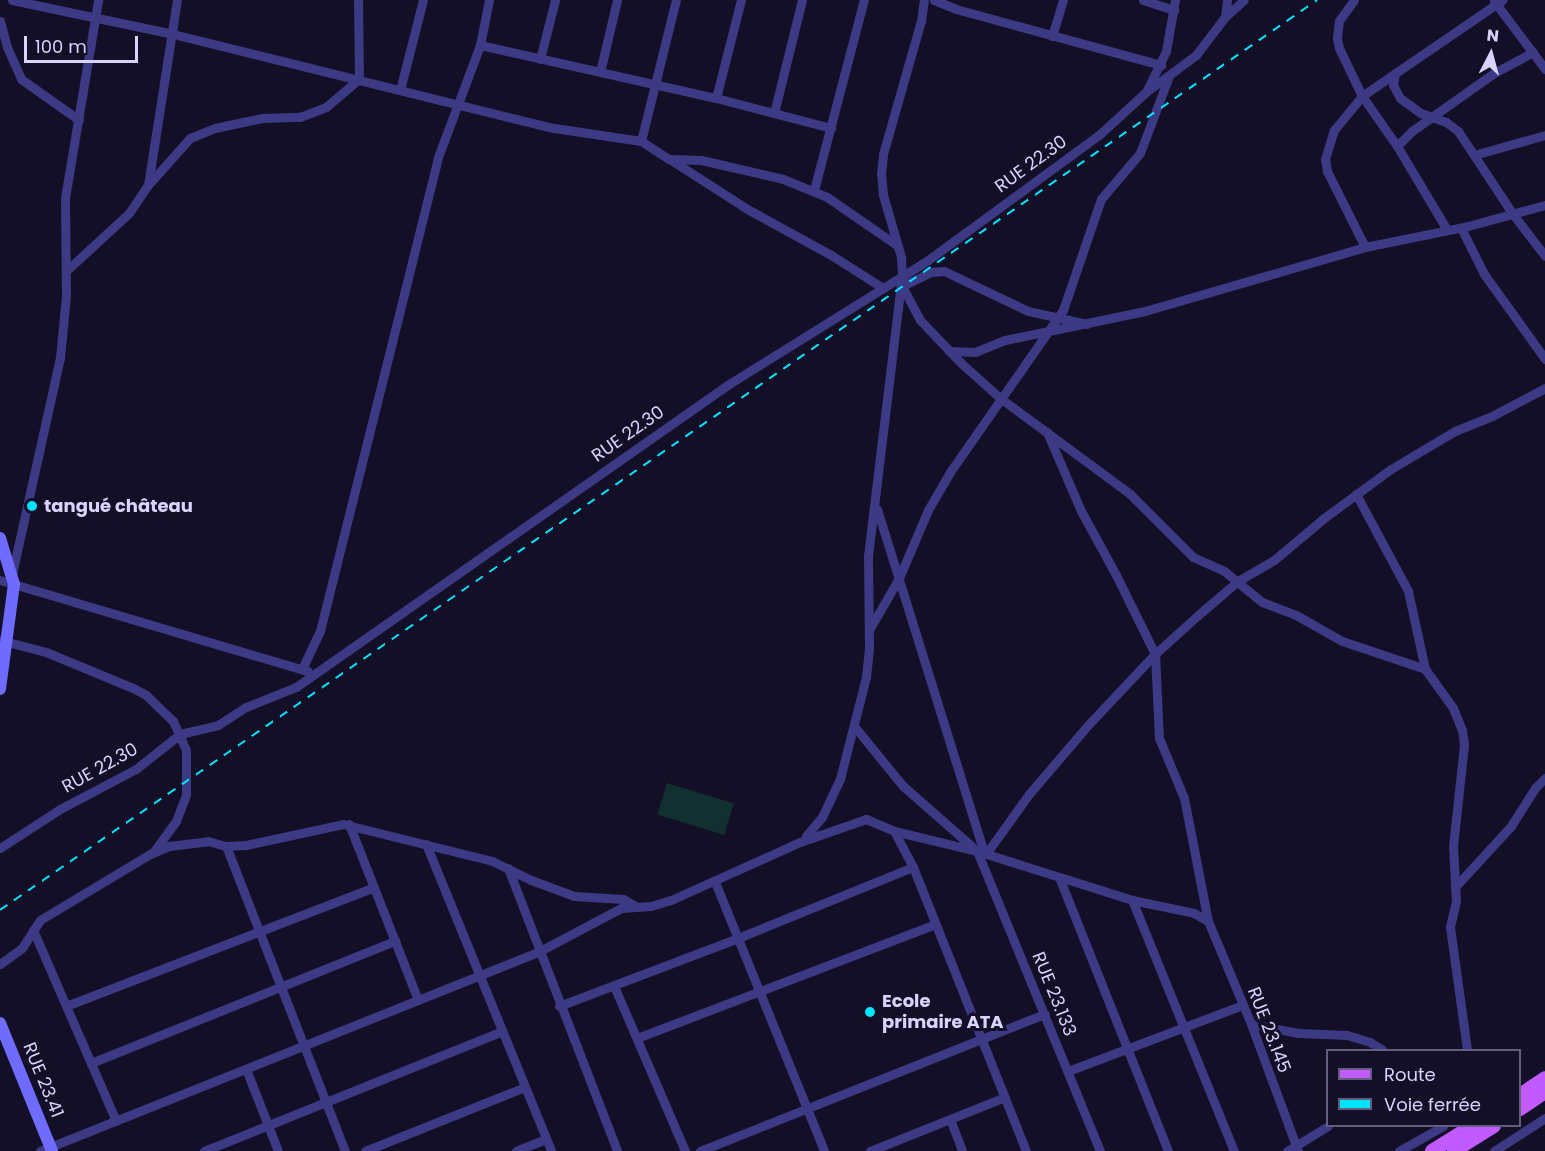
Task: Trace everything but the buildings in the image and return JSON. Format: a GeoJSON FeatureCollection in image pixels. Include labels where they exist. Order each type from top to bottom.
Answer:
{"type":"FeatureCollection","features":[{"type":"Feature","properties":{"kind":"main road"},"geometry":{"type":"LineString","coordinates":[[1521,1104],[1545,1078]]}},
{"type":"Feature","properties":{"kind":"main road"},"geometry":{"type":"LineString","coordinates":[[1521,1104],[1545,1092]]}},
{"type":"Feature","properties":{"kind":"main road"},"geometry":{"type":"LineString","coordinates":[[1432,1151],[1469,1127]]}},
{"type":"Feature","properties":{"kind":"main road"},"geometry":{"type":"LineString","coordinates":[[1455,1151],[1491,1127]]}},
{"type":"Feature","properties":{"kind":"street"},"geometry":{"type":"LineString","coordinates":[[12,0],[172,34],[571,131],[641,141],[749,210],[831,255],[883,288]]}},
{"type":"Feature","properties":{"kind":"street"},"geometry":{"type":"LineString","coordinates":[[0,689],[3,640],[13,579],[60,358],[66,271],[65,198],[98,0]]}},
{"type":"Feature","properties":{"kind":"street"},"geometry":{"type":"LineString","coordinates":[[148,185],[177,0]]}},
{"type":"Feature","properties":{"kind":"street"},"geometry":{"type":"LineString","coordinates":[[358,0],[359,79]]}},
{"type":"Feature","properties":{"kind":"street"},"geometry":{"type":"LineString","coordinates":[[400,90],[423,0]]}},
{"type":"Feature","properties":{"kind":"street"},"geometry":{"type":"LineString","coordinates":[[302,669],[320,631],[438,157],[480,45],[489,0]]}},
{"type":"Feature","properties":{"kind":"street"},"geometry":{"type":"LineString","coordinates":[[540,59],[555,0]]}},
{"type":"Feature","properties":{"kind":"street"},"geometry":{"type":"LineString","coordinates":[[600,72],[617,0]]}},
{"type":"Feature","properties":{"kind":"street"},"geometry":{"type":"LineString","coordinates":[[641,141],[676,0]]}},
{"type":"Feature","properties":{"kind":"street"},"geometry":{"type":"LineString","coordinates":[[716,98],[741,0]]}},
{"type":"Feature","properties":{"kind":"street"},"geometry":{"type":"LineString","coordinates":[[774,113],[802,0]]}},
{"type":"Feature","properties":{"kind":"street"},"geometry":{"type":"LineString","coordinates":[[814,190],[864,0]]}},
{"type":"Feature","properties":{"kind":"street"},"geometry":{"type":"LineString","coordinates":[[800,842],[814,829],[833,796],[845,765],[866,677],[869,630],[867,571],[893,341],[902,286],[898,246],[883,195],[881,174],[888,134],[921,21],[924,0]]}},
{"type":"Feature","properties":{"kind":"street"},"geometry":{"type":"LineString","coordinates":[[934,0],[956,9],[1161,64]]}},
{"type":"Feature","properties":{"kind":"street"},"geometry":{"type":"LineString","coordinates":[[1052,36],[1063,0]]}},
{"type":"Feature","properties":{"kind":"street"},"geometry":{"type":"LineString","coordinates":[[1143,0],[1174,5],[1161,64],[1146,92]]}},
{"type":"Feature","properties":{"kind":"street"},"geometry":{"type":"LineString","coordinates":[[1225,17],[1227,0]]}},
{"type":"Feature","properties":{"kind":"street","name":"RUE 22.30"},"geometry":{"type":"LineString","coordinates":[[0,848],[60,809],[142,766],[180,734],[218,725],[246,707],[296,687],[729,384],[902,276],[1091,141],[1146,92],[1196,55],[1225,17],[1244,0]]}},
{"type":"Feature","properties":{"kind":"street"},"geometry":{"type":"LineString","coordinates":[[1354,0],[1339,21],[1337,38],[1362,96],[1397,146],[1447,230]]}},
{"type":"Feature","properties":{"kind":"street"},"geometry":{"type":"LineString","coordinates":[[1365,247],[1331,183],[1324,159],[1334,130],[1362,96],[1497,1],[1545,69]]}},
{"type":"Feature","properties":{"kind":"street"},"geometry":{"type":"LineString","coordinates":[[0,21],[7,47],[21,79],[79,120]]}},
{"type":"Feature","properties":{"kind":"street"},"geometry":{"type":"LineString","coordinates":[[480,45],[716,98],[831,128]]}},
{"type":"Feature","properties":{"kind":"street"},"geometry":{"type":"LineString","coordinates":[[1397,146],[1432,117],[1494,73],[1533,52]]}},
{"type":"Feature","properties":{"kind":"street"},"geometry":{"type":"LineString","coordinates":[[1395,73],[1393,85],[1396,93],[1414,109],[1453,126],[1512,213],[1545,256]]}},
{"type":"Feature","properties":{"kind":"street"},"geometry":{"type":"LineString","coordinates":[[869,630],[899,578],[928,510],[1000,398],[1041,346],[1046,333],[1064,310],[1101,199],[1140,153],[1170,75]]}},
{"type":"Feature","properties":{"kind":"street"},"geometry":{"type":"LineString","coordinates":[[66,271],[129,213],[148,185],[190,138],[226,125],[261,118],[300,117],[326,106],[359,79]]}},
{"type":"Feature","properties":{"kind":"street"},"geometry":{"type":"LineString","coordinates":[[1474,155],[1545,135]]}},
{"type":"Feature","properties":{"kind":"street"},"geometry":{"type":"LineString","coordinates":[[669,159],[701,160],[731,165],[814,190],[898,246]]}},
{"type":"Feature","properties":{"kind":"street"},"geometry":{"type":"LineString","coordinates":[[949,351],[975,352],[1005,340],[1145,311],[1365,247],[1461,228],[1545,205]]}},
{"type":"Feature","properties":{"kind":"street"},"geometry":{"type":"LineString","coordinates":[[1461,228],[1484,274],[1545,359]]}},
{"type":"Feature","properties":{"kind":"street"},"geometry":{"type":"LineString","coordinates":[[902,286],[931,272],[944,271],[1028,312],[1088,324]]}},
{"type":"Feature","properties":{"kind":"street"},"geometry":{"type":"LineString","coordinates":[[902,286],[920,320],[949,351],[1000,398],[1047,431],[1146,508],[1193,557],[1224,571],[1262,602],[1296,615],[1342,641],[1425,669]]}},
{"type":"Feature","properties":{"kind":"street"},"geometry":{"type":"LineString","coordinates":[[982,852],[1040,779],[1155,654],[1238,581],[1274,560],[1356,494],[1455,431],[1492,416],[1545,388]]}},
{"type":"Feature","properties":{"kind":"street"},"geometry":{"type":"LineString","coordinates":[[1047,431],[1081,511],[1155,654]]}},
{"type":"Feature","properties":{"kind":"street"},"geometry":{"type":"LineString","coordinates":[[1356,494],[1408,591],[1425,669],[1453,708],[1464,745],[1453,846],[1456,901],[1450,927],[1467,1049]]}},
{"type":"Feature","properties":{"kind":"street","name":"RUE 23.133"},"geometry":{"type":"LineString","coordinates":[[876,507],[982,852],[1100,1151]]}},
{"type":"Feature","properties":{"kind":"street"},"geometry":{"type":"LineString","coordinates":[[0,538],[13,579]]}},
{"type":"Feature","properties":{"kind":"street"},"geometry":{"type":"LineString","coordinates":[[0,580],[13,579],[316,673]]}},
{"type":"Feature","properties":{"kind":"street"},"geometry":{"type":"LineString","coordinates":[[3,640],[46,652],[133,688],[161,707],[180,734],[186,750],[186,795],[173,827],[150,854]]}},
{"type":"Feature","properties":{"kind":"street","name":"RUE 23.145"},"geometry":{"type":"LineString","coordinates":[[1155,654],[1159,738],[1184,798],[1208,921],[1251,1024],[1293,1149]]}},
{"type":"Feature","properties":{"kind":"street"},"geometry":{"type":"LineString","coordinates":[[854,726],[903,786],[982,852]]}},
{"type":"Feature","properties":{"kind":"street"},"geometry":{"type":"LineString","coordinates":[[1455,887],[1511,826],[1535,788],[1545,778]]}},
{"type":"Feature","properties":{"kind":"street"},"geometry":{"type":"LineString","coordinates":[[47,1150],[538,952],[614,911],[635,906],[651,906],[715,882],[800,842],[866,819],[894,831],[982,852],[1132,900],[1194,913],[1208,921]]}},
{"type":"Feature","properties":{"kind":"street"},"geometry":{"type":"LineString","coordinates":[[349,824],[418,1000]]}},
{"type":"Feature","properties":{"kind":"street"},"geometry":{"type":"LineString","coordinates":[[0,964],[16,954],[45,916],[150,854],[184,843],[208,842],[226,846],[282,839],[349,824],[492,861],[531,880],[574,896],[623,899],[635,906]]}},
{"type":"Feature","properties":{"kind":"street"},"geometry":{"type":"LineString","coordinates":[[894,831],[913,867],[1026,1151]]}},
{"type":"Feature","properties":{"kind":"street"},"geometry":{"type":"LineString","coordinates":[[426,844],[551,1151]]}},
{"type":"Feature","properties":{"kind":"street"},"geometry":{"type":"LineString","coordinates":[[226,846],[345,1151]]}},
{"type":"Feature","properties":{"kind":"street"},"geometry":{"type":"LineString","coordinates":[[559,1006],[738,938],[913,867]]}},
{"type":"Feature","properties":{"kind":"street"},"geometry":{"type":"LineString","coordinates":[[508,868],[538,952],[617,1151]]}},
{"type":"Feature","properties":{"kind":"street"},"geometry":{"type":"LineString","coordinates":[[1059,878],[1167,1151]]}},
{"type":"Feature","properties":{"kind":"street"},"geometry":{"type":"LineString","coordinates":[[715,882],[824,1151]]}},
{"type":"Feature","properties":{"kind":"street"},"geometry":{"type":"LineString","coordinates":[[66,1006],[374,887]]}},
{"type":"Feature","properties":{"kind":"street"},"geometry":{"type":"LineString","coordinates":[[1132,900],[1182,1029],[1234,1151]]}},
{"type":"Feature","properties":{"kind":"street"},"geometry":{"type":"LineString","coordinates":[[637,1038],[935,924]]}},
{"type":"Feature","properties":{"kind":"street"},"geometry":{"type":"LineString","coordinates":[[33,930],[116,1121]]}},
{"type":"Feature","properties":{"kind":"street"},"geometry":{"type":"LineString","coordinates":[[91,1063],[395,941]]}},
{"type":"Feature","properties":{"kind":"street"},"geometry":{"type":"LineString","coordinates":[[614,986],[685,1151]]}},
{"type":"Feature","properties":{"kind":"street"},"geometry":{"type":"LineString","coordinates":[[1068,1071],[1243,1005]]}},
{"type":"Feature","properties":{"kind":"street"},"geometry":{"type":"LineString","coordinates":[[700,1151],[1045,1014]]}},
{"type":"Feature","properties":{"kind":"street","name":"RUE 23.41"},"geometry":{"type":"LineString","coordinates":[[0,1023],[47,1150]]}},
{"type":"Feature","properties":{"kind":"street"},"geometry":{"type":"LineString","coordinates":[[1251,1024],[1298,1033],[1347,1035],[1370,1042],[1381,1049]]}},
{"type":"Feature","properties":{"kind":"street"},"geometry":{"type":"LineString","coordinates":[[204,1151],[501,1030]]}},
{"type":"Feature","properties":{"kind":"street"},"geometry":{"type":"LineString","coordinates":[[246,1069],[278,1151]]}},
{"type":"Feature","properties":{"kind":"street"},"geometry":{"type":"LineString","coordinates":[[365,1151],[525,1087]]}},
{"type":"Feature","properties":{"kind":"street"},"geometry":{"type":"LineString","coordinates":[[870,1151],[890,1147],[1005,1097]]}},
{"type":"Feature","properties":{"kind":"street"},"geometry":{"type":"LineString","coordinates":[[1494,1151],[1545,1118]]}},
{"type":"Feature","properties":{"kind":"street"},"geometry":{"type":"LineString","coordinates":[[950,1119],[962,1151]]}},
{"type":"Feature","properties":{"kind":"street"},"geometry":{"type":"LineString","coordinates":[[1293,1149],[1326,1126]]}},
{"type":"Feature","properties":{"kind":"street"},"geometry":{"type":"LineString","coordinates":[[1399,1151],[1440,1127]]}},
{"type":"Feature","properties":{"kind":"street"},"geometry":{"type":"LineString","coordinates":[[516,1151],[546,1139]]}},
{"type":"Feature","properties":{"kind":"green space"},"geometry":{"type":"Polygon","coordinates":[[[667,783],[734,803],[724,835],[657,815],[667,783]]]}},
{"type":"Feature","properties":{"kind":"railway"},"geometry":{"type":"LineString","coordinates":[[0,910],[1317,0]]}},
{"type":"Feature","properties":{"kind":"place","name":"tangué château"},"geometry":{"type":"Point","coordinates":[32,506]}},
{"type":"Feature","properties":{"kind":"place","name":"Ecole primaire ATA"},"geometry":{"type":"Point","coordinates":[870,1012]}}]}
